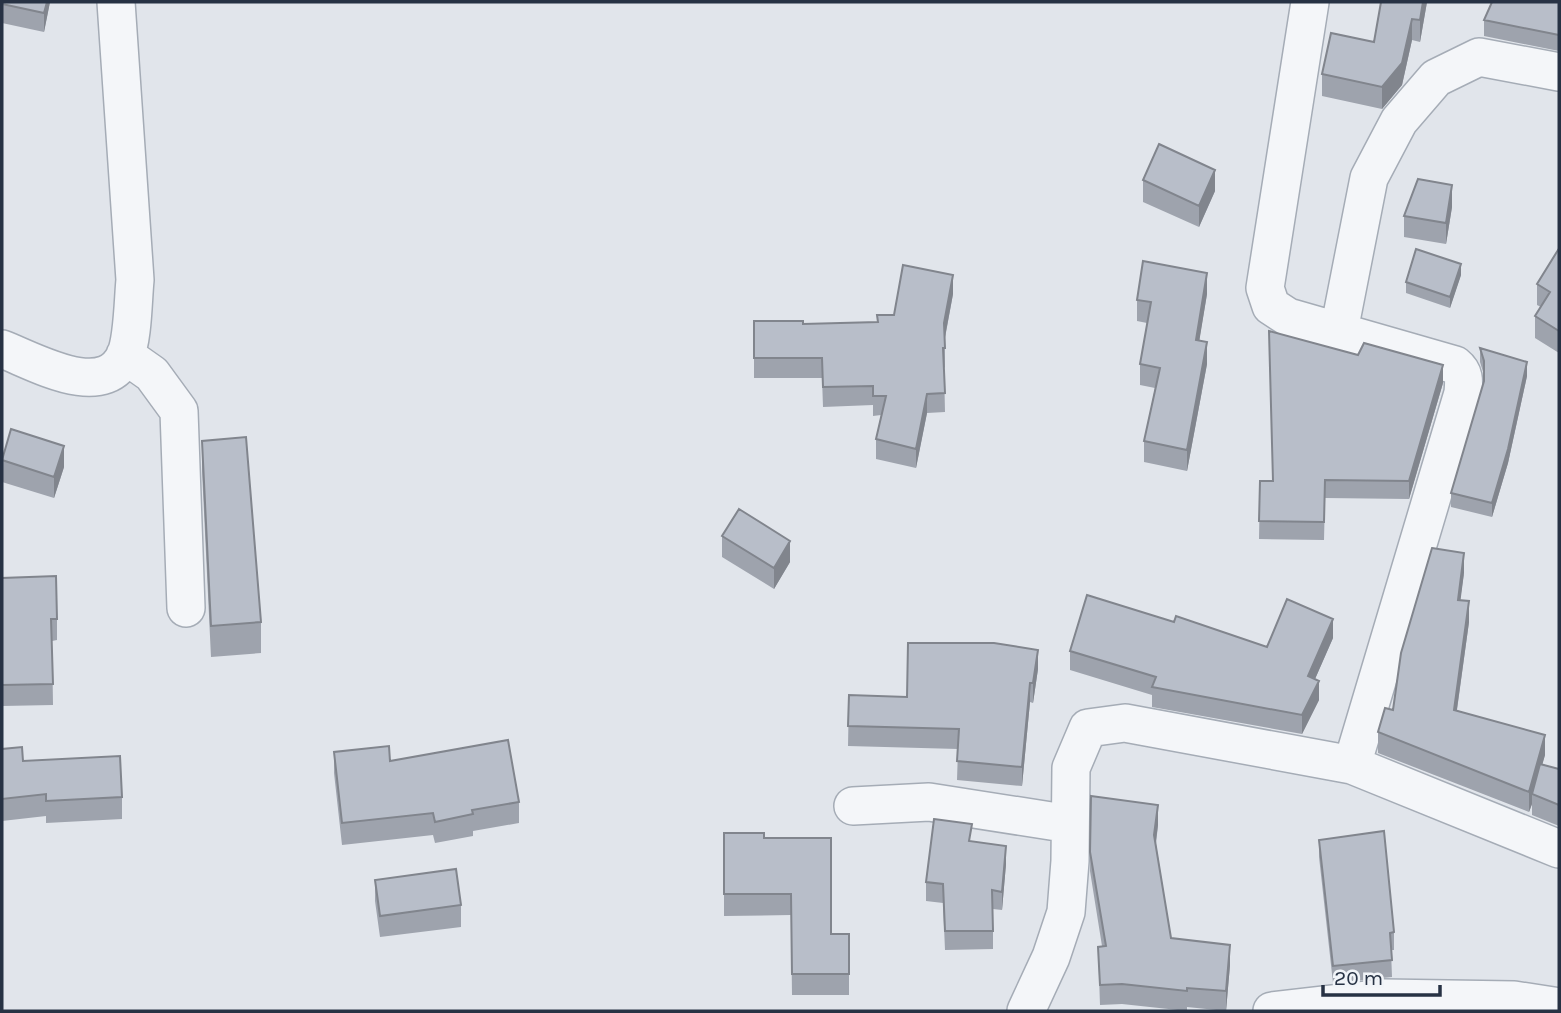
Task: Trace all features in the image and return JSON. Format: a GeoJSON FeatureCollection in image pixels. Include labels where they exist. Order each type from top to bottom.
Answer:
{"type":"FeatureCollection","features":[{"type":"Feature","properties":{"kind":"street"},"geometry":{"type":"LineString","coordinates":[[2,349],[79,377],[100,377],[114,370],[125,355],[135,280],[116,2]]}},
{"type":"Feature","properties":{"kind":"street"},"geometry":{"type":"LineString","coordinates":[[1310,2],[1265,288],[1271,306],[1288,317],[1455,365],[1462,370],[1464,379],[1463,393],[1352,765]]}},
{"type":"Feature","properties":{"kind":"street"},"geometry":{"type":"LineString","coordinates":[[1339,331],[1369,178],[1406,112],[1436,78],[1479,57],[1559,72]]}},
{"type":"Feature","properties":{"kind":"street"},"geometry":{"type":"LineString","coordinates":[[125,355],[152,374],[179,411],[186,608]]}},
{"type":"Feature","properties":{"kind":"street"},"geometry":{"type":"LineString","coordinates":[[1027,1011],[1051,957],[1066,912],[1071,768],[1088,728],[1125,723],[1352,765],[1559,849]]}},
{"type":"Feature","properties":{"kind":"street"},"geometry":{"type":"LineString","coordinates":[[853,806],[929,802],[1070,824]]}},
{"type":"Feature","properties":{"kind":"street"},"geometry":{"type":"LineString","coordinates":[[1272,1011],[1383,998],[1514,1000],[1559,1007]]}},
{"type":"Feature","properties":{"kind":"building"},"geometry":{"type":"Polygon","coordinates":[[[2,2],[47,2],[44,13],[2,2]]]}},
{"type":"Feature","properties":{"kind":"building"},"geometry":{"type":"Polygon","coordinates":[[[1381,2],[1423,2],[1420,20],[1412,19],[1402,63],[1382,87],[1322,74],[1331,33],[1374,42],[1381,2]]]}},
{"type":"Feature","properties":{"kind":"building"},"geometry":{"type":"Polygon","coordinates":[[[1492,2],[1559,2],[1559,35],[1484,20],[1492,2]]]}},
{"type":"Feature","properties":{"kind":"building"},"geometry":{"type":"Polygon","coordinates":[[[1159,144],[1215,170],[1199,206],[1143,180],[1159,144]]]}},
{"type":"Feature","properties":{"kind":"building"},"geometry":{"type":"Polygon","coordinates":[[[1418,179],[1452,185],[1446,223],[1404,216],[1418,179]]]}},
{"type":"Feature","properties":{"kind":"building"},"geometry":{"type":"Polygon","coordinates":[[[1416,249],[1461,264],[1450,297],[1406,282],[1416,249]]]}},
{"type":"Feature","properties":{"kind":"building"},"geometry":{"type":"Polygon","coordinates":[[[1558,250],[1559,331],[1535,316],[1550,292],[1537,284],[1558,250]]]}},
{"type":"Feature","properties":{"kind":"building"},"geometry":{"type":"Polygon","coordinates":[[[1143,261],[1207,273],[1196,340],[1207,342],[1187,450],[1144,441],[1160,368],[1140,364],[1151,302],[1137,300],[1143,261]]]}},
{"type":"Feature","properties":{"kind":"building"},"geometry":{"type":"Polygon","coordinates":[[[903,265],[953,275],[944,323],[945,393],[927,394],[916,449],[876,439],[886,396],[873,396],[873,386],[823,387],[822,358],[754,358],[754,321],[803,321],[803,324],[878,322],[877,315],[894,315],[903,265]]]}},
{"type":"Feature","properties":{"kind":"building"},"geometry":{"type":"Polygon","coordinates":[[[1269,331],[1358,355],[1364,343],[1443,365],[1409,481],[1325,480],[1324,522],[1259,521],[1260,481],[1273,481],[1269,331]]]}},
{"type":"Feature","properties":{"kind":"building"},"geometry":{"type":"Polygon","coordinates":[[[1480,348],[1527,362],[1508,449],[1492,503],[1451,493],[1484,381],[1484,361],[1480,348]]]}},
{"type":"Feature","properties":{"kind":"building"},"geometry":{"type":"Polygon","coordinates":[[[11,429],[64,446],[54,477],[2,460],[11,429]]]}},
{"type":"Feature","properties":{"kind":"building"},"geometry":{"type":"Polygon","coordinates":[[[246,437],[261,622],[211,626],[202,441],[246,437]]]}},
{"type":"Feature","properties":{"kind":"building"},"geometry":{"type":"Polygon","coordinates":[[[739,509],[790,541],[774,568],[722,536],[739,509]]]}},
{"type":"Feature","properties":{"kind":"building"},"geometry":{"type":"Polygon","coordinates":[[[1432,548],[1464,553],[1458,600],[1469,601],[1454,710],[1545,735],[1529,792],[1378,732],[1385,708],[1393,710],[1401,653],[1432,548]]]}},
{"type":"Feature","properties":{"kind":"building"},"geometry":{"type":"Polygon","coordinates":[[[56,576],[57,619],[51,619],[53,684],[2,685],[2,578],[56,576]]]}},
{"type":"Feature","properties":{"kind":"building"},"geometry":{"type":"Polygon","coordinates":[[[1087,595],[1174,622],[1176,616],[1267,647],[1287,599],[1333,619],[1308,676],[1319,681],[1302,715],[1152,687],[1156,677],[1070,651],[1087,595]]]}},
{"type":"Feature","properties":{"kind":"building"},"geometry":{"type":"Polygon","coordinates":[[[908,643],[994,643],[1038,650],[1033,683],[1030,683],[1022,767],[957,761],[959,729],[848,726],[849,695],[907,697],[908,643]]]}},
{"type":"Feature","properties":{"kind":"building"},"geometry":{"type":"Polygon","coordinates":[[[508,740],[519,802],[472,810],[473,814],[435,822],[433,813],[342,823],[334,752],[389,746],[390,761],[508,740]]]}},
{"type":"Feature","properties":{"kind":"building"},"geometry":{"type":"Polygon","coordinates":[[[22,747],[23,761],[120,756],[122,797],[46,801],[46,794],[2,799],[2,749],[22,747]]]}},
{"type":"Feature","properties":{"kind":"building"},"geometry":{"type":"Polygon","coordinates":[[[1540,764],[1559,769],[1559,805],[1532,794],[1540,764]]]}},
{"type":"Feature","properties":{"kind":"building"},"geometry":{"type":"Polygon","coordinates":[[[1091,796],[1158,805],[1154,835],[1171,938],[1230,945],[1226,991],[1100,985],[1098,947],[1106,946],[1090,852],[1091,796]]]}},
{"type":"Feature","properties":{"kind":"building"},"geometry":{"type":"Polygon","coordinates":[[[934,819],[972,824],[969,841],[1006,846],[1002,892],[992,890],[993,931],[945,931],[943,884],[926,882],[934,819]]]}},
{"type":"Feature","properties":{"kind":"building"},"geometry":{"type":"Polygon","coordinates":[[[1384,831],[1394,932],[1390,933],[1392,960],[1333,966],[1319,840],[1384,831]]]}},
{"type":"Feature","properties":{"kind":"building"},"geometry":{"type":"Polygon","coordinates":[[[724,833],[764,833],[764,838],[831,838],[831,934],[849,934],[849,974],[792,974],[791,894],[724,894],[724,833]]]}},
{"type":"Feature","properties":{"kind":"building"},"geometry":{"type":"Polygon","coordinates":[[[456,869],[461,905],[380,916],[375,880],[456,869]]]}}]}
